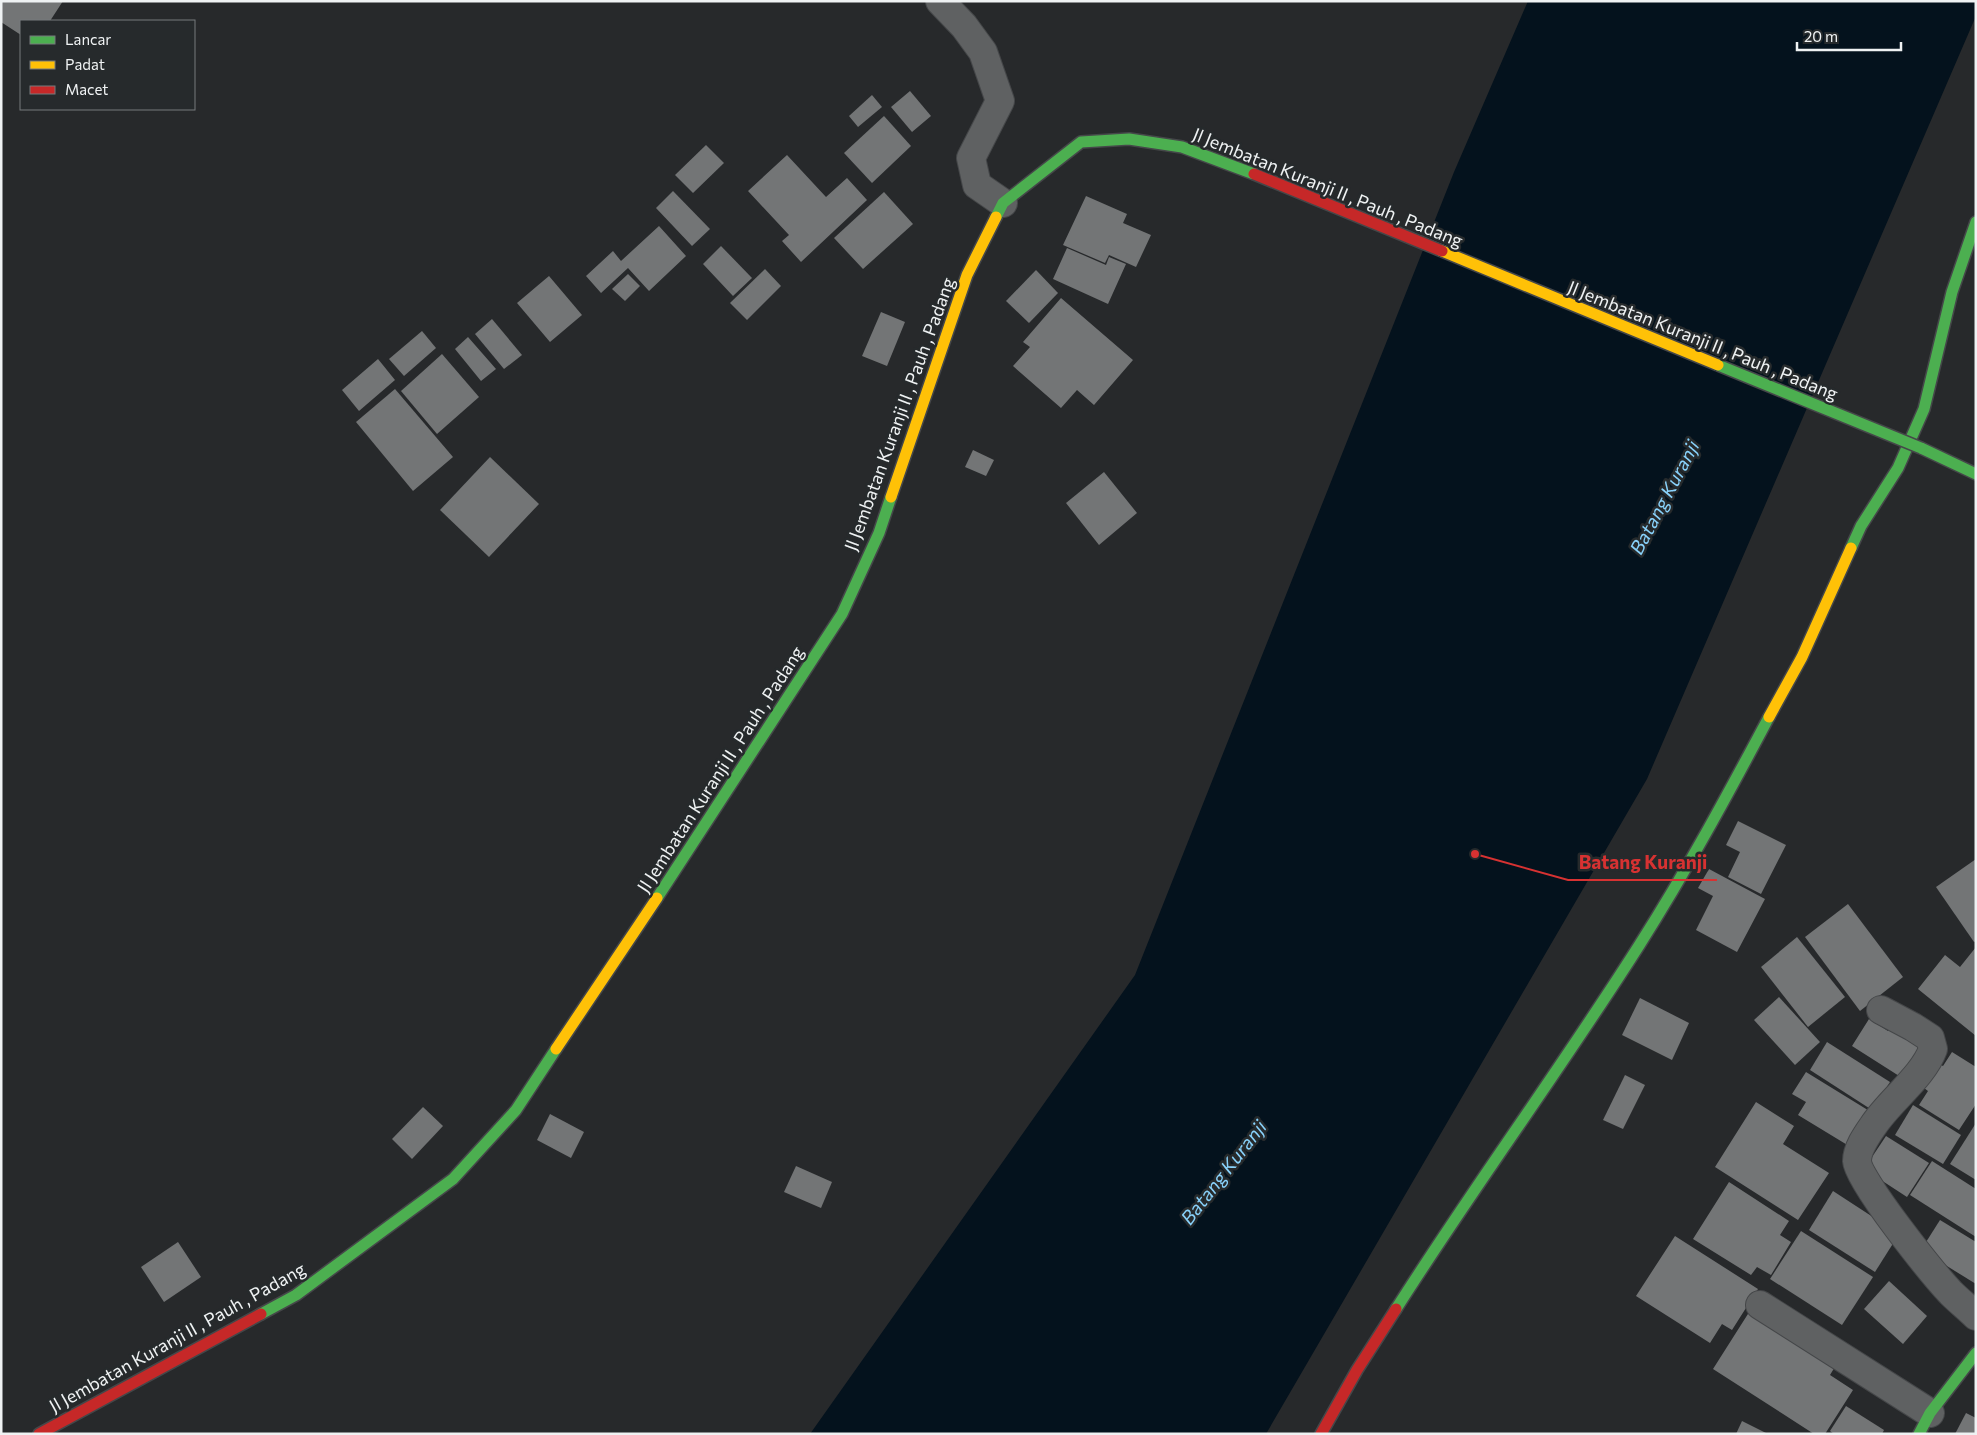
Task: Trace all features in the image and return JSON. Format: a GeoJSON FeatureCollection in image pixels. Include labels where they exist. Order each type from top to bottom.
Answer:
{"type":"FeatureCollection","features":[{"type":"Feature","properties":{"kind":"street"},"geometry":{"type":"LineString","coordinates":[[940,1],[964,26],[983,52],[1000,101],[984,129],[972,162],[977,185],[1003,203]]}},
{"type":"Feature","properties":{"kind":"street","name":"Jl Jembatan Kuranji II , Pauh , Padang"},"geometry":{"type":"LineString","coordinates":[[39,1434],[296,1294],[453,1179],[516,1110],[647,914],[842,614],[879,533],[967,275],[1003,203],[1081,142],[1129,139],[1182,147],[1254,174],[1921,448],[1976,474]]}},
{"type":"Feature","properties":{"kind":"street"},"geometry":{"type":"LineString","coordinates":[[1321,1434],[1357,1370],[1419,1273],[1476,1186],[1544,1091],[1640,944],[1695,855],[1802,657],[1861,526],[1898,468],[1924,409],[1952,292],[1976,222]]}},
{"type":"Feature","properties":{"kind":"street"},"geometry":{"type":"LineString","coordinates":[[1880,1010],[1913,1026],[1930,1038],[1932,1049],[1912,1081],[1889,1104],[1872,1127],[1858,1154],[1859,1169],[1876,1198],[1932,1272],[1976,1316]]}},
{"type":"Feature","properties":{"kind":"street"},"geometry":{"type":"LineString","coordinates":[[1760,1305],[1924,1423],[1976,1353]]}},
{"type":"Feature","properties":{"kind":"water"},"geometry":{"type":"Polygon","coordinates":[[[1528,1],[1976,1],[1976,16],[1647,779],[1266,1434],[810,1434],[1135,975],[1454,172],[1528,1]]]}},
{"type":"Feature","properties":{"kind":"building"},"geometry":{"type":"Polygon","coordinates":[[[1,1],[63,1],[51,20],[20,20],[20,34],[1,22],[1,1]]]}},
{"type":"Feature","properties":{"kind":"building"},"geometry":{"type":"Polygon","coordinates":[[[910,91],[931,116],[912,132],[891,107],[910,91]]]}},
{"type":"Feature","properties":{"kind":"building"},"geometry":{"type":"Polygon","coordinates":[[[872,95],[882,107],[858,127],[849,116],[872,95]]]}},
{"type":"Feature","properties":{"kind":"building"},"geometry":{"type":"Polygon","coordinates":[[[884,116],[911,146],[872,183],[844,153],[884,116]]]}},
{"type":"Feature","properties":{"kind":"building"},"geometry":{"type":"Polygon","coordinates":[[[706,145],[724,163],[693,193],[675,175],[706,145]]]}},
{"type":"Feature","properties":{"kind":"building"},"geometry":{"type":"Polygon","coordinates":[[[787,155],[826,197],[847,178],[867,200],[801,262],[782,241],[789,235],[748,191],[787,155]]]}},
{"type":"Feature","properties":{"kind":"building"},"geometry":{"type":"Polygon","coordinates":[[[673,191],[710,229],[692,246],[656,208],[673,191]]]}},
{"type":"Feature","properties":{"kind":"building"},"geometry":{"type":"Polygon","coordinates":[[[884,192],[913,224],[863,269],[834,238],[884,192]]]}},
{"type":"Feature","properties":{"kind":"building"},"geometry":{"type":"Polygon","coordinates":[[[1086,196],[1127,214],[1123,223],[1151,235],[1136,267],[1109,255],[1105,263],[1063,245],[1086,196]]]}},
{"type":"Feature","properties":{"kind":"building"},"geometry":{"type":"Polygon","coordinates":[[[659,226],[686,256],[649,291],[628,268],[601,293],[586,276],[613,251],[621,261],[659,226]]]}},
{"type":"Feature","properties":{"kind":"building"},"geometry":{"type":"Polygon","coordinates":[[[721,246],[752,278],[733,296],[703,264],[721,246]]]}},
{"type":"Feature","properties":{"kind":"building"},"geometry":{"type":"Polygon","coordinates":[[[1067,248],[1106,265],[1109,257],[1126,264],[1108,304],[1053,279],[1067,248]]]}},
{"type":"Feature","properties":{"kind":"building"},"geometry":{"type":"Polygon","coordinates":[[[765,269],[781,286],[747,320],[730,303],[765,269]]]}},
{"type":"Feature","properties":{"kind":"building"},"geometry":{"type":"Polygon","coordinates":[[[1036,270],[1058,293],[1029,323],[1006,301],[1036,270]]]}},
{"type":"Feature","properties":{"kind":"building"},"geometry":{"type":"Polygon","coordinates":[[[628,274],[640,286],[625,301],[612,289],[628,274]]]}},
{"type":"Feature","properties":{"kind":"building"},"geometry":{"type":"Polygon","coordinates":[[[549,276],[582,315],[550,342],[517,303],[549,276]]]}},
{"type":"Feature","properties":{"kind":"building"},"geometry":{"type":"Polygon","coordinates":[[[1061,298],[1133,360],[1094,405],[1077,390],[1061,408],[1013,366],[1030,347],[1023,342],[1061,298]]]}},
{"type":"Feature","properties":{"kind":"building"},"geometry":{"type":"Polygon","coordinates":[[[881,312],[905,322],[887,366],[862,356],[881,312]]]}},
{"type":"Feature","properties":{"kind":"building"},"geometry":{"type":"Polygon","coordinates":[[[492,319],[522,355],[504,369],[475,334],[492,319]]]}},
{"type":"Feature","properties":{"kind":"building"},"geometry":{"type":"Polygon","coordinates":[[[422,331],[436,348],[404,376],[389,359],[422,331]]]}},
{"type":"Feature","properties":{"kind":"building"},"geometry":{"type":"Polygon","coordinates":[[[468,337],[496,369],[481,381],[455,349],[468,337]]]}},
{"type":"Feature","properties":{"kind":"building"},"geometry":{"type":"Polygon","coordinates":[[[442,354],[479,397],[437,434],[401,391],[442,354]]]}},
{"type":"Feature","properties":{"kind":"building"},"geometry":{"type":"Polygon","coordinates":[[[378,359],[395,380],[359,411],[342,390],[378,359]]]}},
{"type":"Feature","properties":{"kind":"building"},"geometry":{"type":"Polygon","coordinates":[[[395,389],[453,457],[413,491],[356,422],[395,389]]]}},
{"type":"Feature","properties":{"kind":"building"},"geometry":{"type":"Polygon","coordinates":[[[973,450],[994,460],[986,476],[965,467],[973,450]]]}},
{"type":"Feature","properties":{"kind":"building"},"geometry":{"type":"Polygon","coordinates":[[[490,457],[539,504],[489,557],[440,510],[490,457]]]}},
{"type":"Feature","properties":{"kind":"building"},"geometry":{"type":"Polygon","coordinates":[[[1104,472],[1137,513],[1099,545],[1066,503],[1104,472]]]}},
{"type":"Feature","properties":{"kind":"building"},"geometry":{"type":"Polygon","coordinates":[[[1738,821],[1786,845],[1761,894],[1728,877],[1740,852],[1726,845],[1738,821]]]}},
{"type":"Feature","properties":{"kind":"building"},"geometry":{"type":"Polygon","coordinates":[[[1976,859],[1976,941],[1974,942],[1936,887],[1976,859]]]}},
{"type":"Feature","properties":{"kind":"building"},"geometry":{"type":"Polygon","coordinates":[[[1709,869],[1765,899],[1737,952],[1696,930],[1713,896],[1698,888],[1709,869]]]}},
{"type":"Feature","properties":{"kind":"building"},"geometry":{"type":"Polygon","coordinates":[[[1848,904],[1903,977],[1860,1011],[1805,937],[1848,904]]]}},
{"type":"Feature","properties":{"kind":"building"},"geometry":{"type":"Polygon","coordinates":[[[1797,937],[1845,997],[1808,1027],[1761,967],[1797,937]]]}},
{"type":"Feature","properties":{"kind":"building"},"geometry":{"type":"Polygon","coordinates":[[[1976,947],[1976,1036],[1918,989],[1945,955],[1960,967],[1976,947]]]}},
{"type":"Feature","properties":{"kind":"building"},"geometry":{"type":"Polygon","coordinates":[[[1779,997],[1820,1042],[1795,1065],[1754,1020],[1779,997]]]}},
{"type":"Feature","properties":{"kind":"building"},"geometry":{"type":"Polygon","coordinates":[[[1640,998],[1689,1023],[1672,1060],[1622,1035],[1640,998]]]}},
{"type":"Feature","properties":{"kind":"building"},"geometry":{"type":"Polygon","coordinates":[[[1869,1019],[1888,1031],[1894,1021],[1930,1045],[1907,1081],[1852,1046],[1869,1019]]]}},
{"type":"Feature","properties":{"kind":"building"},"geometry":{"type":"Polygon","coordinates":[[[1827,1042],[1890,1082],[1872,1110],[1810,1070],[1827,1042]]]}},
{"type":"Feature","properties":{"kind":"building"},"geometry":{"type":"Polygon","coordinates":[[[1952,1052],[1976,1067],[1976,1104],[1959,1130],[1919,1105],[1928,1091],[1916,1082],[1930,1059],[1943,1066],[1952,1052]]]}},
{"type":"Feature","properties":{"kind":"building"},"geometry":{"type":"Polygon","coordinates":[[[1806,1072],[1871,1112],[1849,1146],[1798,1115],[1806,1102],[1792,1094],[1806,1072]]]}},
{"type":"Feature","properties":{"kind":"building"},"geometry":{"type":"Polygon","coordinates":[[[1625,1075],[1645,1085],[1623,1129],[1603,1120],[1625,1075]]]}},
{"type":"Feature","properties":{"kind":"building"},"geometry":{"type":"Polygon","coordinates":[[[1756,1102],[1794,1126],[1783,1144],[1829,1173],[1798,1220],[1715,1167],[1756,1102]]]}},
{"type":"Feature","properties":{"kind":"building"},"geometry":{"type":"Polygon","coordinates":[[[1913,1105],[1961,1135],[1943,1164],[1895,1135],[1913,1105]]]}},
{"type":"Feature","properties":{"kind":"building"},"geometry":{"type":"Polygon","coordinates":[[[423,1107],[443,1126],[412,1159],[392,1139],[423,1107]]]}},
{"type":"Feature","properties":{"kind":"building"},"geometry":{"type":"Polygon","coordinates":[[[550,1114],[584,1132],[571,1158],[537,1140],[550,1114]]]}},
{"type":"Feature","properties":{"kind":"building"},"geometry":{"type":"Polygon","coordinates":[[[1976,1123],[1976,1180],[1950,1164],[1976,1123]]]}},
{"type":"Feature","properties":{"kind":"building"},"geometry":{"type":"Polygon","coordinates":[[[1886,1136],[1929,1163],[1907,1197],[1864,1169],[1886,1136]]]}},
{"type":"Feature","properties":{"kind":"building"},"geometry":{"type":"Polygon","coordinates":[[[1932,1161],[1976,1189],[1976,1237],[1910,1195],[1932,1161]]]}},
{"type":"Feature","properties":{"kind":"building"},"geometry":{"type":"Polygon","coordinates":[[[796,1166],[832,1182],[821,1208],[784,1192],[796,1166]]]}},
{"type":"Feature","properties":{"kind":"building"},"geometry":{"type":"Polygon","coordinates":[[[1729,1182],[1789,1221],[1780,1235],[1791,1242],[1771,1275],[1757,1267],[1751,1275],[1693,1239],[1729,1182]]]}},
{"type":"Feature","properties":{"kind":"building"},"geometry":{"type":"Polygon","coordinates":[[[1833,1191],[1899,1234],[1875,1272],[1809,1230],[1833,1191]]]}},
{"type":"Feature","properties":{"kind":"building"},"geometry":{"type":"Polygon","coordinates":[[[1940,1220],[1976,1242],[1976,1284],[1921,1250],[1940,1220]]]}},
{"type":"Feature","properties":{"kind":"building"},"geometry":{"type":"Polygon","coordinates":[[[1801,1231],[1873,1277],[1842,1325],[1770,1279],[1801,1231]]]}},
{"type":"Feature","properties":{"kind":"building"},"geometry":{"type":"Polygon","coordinates":[[[1675,1236],[1758,1289],[1732,1330],[1722,1324],[1710,1343],[1636,1296],[1675,1236]]]}},
{"type":"Feature","properties":{"kind":"building"},"geometry":{"type":"Polygon","coordinates":[[[178,1242],[201,1277],[164,1302],[141,1267],[178,1242]]]}},
{"type":"Feature","properties":{"kind":"building"},"geometry":{"type":"Polygon","coordinates":[[[1889,1281],[1927,1316],[1903,1344],[1864,1309],[1889,1281]]]}},
{"type":"Feature","properties":{"kind":"building"},"geometry":{"type":"Polygon","coordinates":[[[1753,1306],[1839,1360],[1830,1375],[1853,1390],[1825,1434],[1814,1434],[1713,1369],[1753,1306]]]}},
{"type":"Feature","properties":{"kind":"building"},"geometry":{"type":"Polygon","coordinates":[[[1846,1406],[1884,1430],[1882,1434],[1834,1434],[1830,1431],[1846,1406]]]}},
{"type":"Feature","properties":{"kind":"building"},"geometry":{"type":"Polygon","coordinates":[[[1966,1413],[1976,1418],[1976,1434],[1955,1434],[1966,1413]]]}},
{"type":"Feature","properties":{"kind":"building"},"geometry":{"type":"Polygon","coordinates":[[[1742,1421],[1768,1434],[1736,1434],[1742,1421]]]}},
{"type":"Feature","properties":{"kind":"traffic: fast"},"geometry":{"type":"LineString","coordinates":[[996,217],[1003,203],[1081,142],[1129,139],[1182,147],[1254,174]]}},
{"type":"Feature","properties":{"kind":"traffic: fast"},"geometry":{"type":"LineString","coordinates":[[1851,548],[1861,526],[1898,468],[1924,409],[1952,292],[1976,222]]}},
{"type":"Feature","properties":{"kind":"traffic: fast"},"geometry":{"type":"LineString","coordinates":[[1718,365],[1921,448]]}},
{"type":"Feature","properties":{"kind":"traffic: fast"},"geometry":{"type":"LineString","coordinates":[[1921,448],[1976,474]]}},
{"type":"Feature","properties":{"kind":"traffic: fast"},"geometry":{"type":"LineString","coordinates":[[657,898],[842,614],[879,533],[891,497]]}},
{"type":"Feature","properties":{"kind":"traffic: fast"},"geometry":{"type":"LineString","coordinates":[[1396,1309],[1640,944],[1691,860],[1769,717]]}},
{"type":"Feature","properties":{"kind":"traffic: fast"},"geometry":{"type":"LineString","coordinates":[[261,1314],[296,1295],[453,1179],[516,1110],[556,1049]]}},
{"type":"Feature","properties":{"kind":"traffic: fast"},"geometry":{"type":"LineString","coordinates":[[1919,1434],[1930,1413],[1976,1353]]}},
{"type":"Feature","properties":{"kind":"traffic: slow"},"geometry":{"type":"LineString","coordinates":[[891,497],[967,275],[996,217]]}},
{"type":"Feature","properties":{"kind":"traffic: slow"},"geometry":{"type":"LineString","coordinates":[[1442,251],[1718,365]]}},
{"type":"Feature","properties":{"kind":"traffic: slow"},"geometry":{"type":"LineString","coordinates":[[1769,717],[1802,657],[1851,548]]}},
{"type":"Feature","properties":{"kind":"traffic: slow"},"geometry":{"type":"LineString","coordinates":[[556,1049],[657,898]]}},
{"type":"Feature","properties":{"kind":"traffic: jam"},"geometry":{"type":"LineString","coordinates":[[1254,174],[1442,251]]}},
{"type":"Feature","properties":{"kind":"traffic: jam"},"geometry":{"type":"LineString","coordinates":[[1321,1434],[1357,1370],[1396,1309]]}},
{"type":"Feature","properties":{"kind":"traffic: jam"},"geometry":{"type":"LineString","coordinates":[[39,1434],[261,1314]]}},
{"type":"Feature","properties":{"kind":"place","name":"Batang Kuranji"},"geometry":{"type":"Point","coordinates":[1475,854]}}]}
